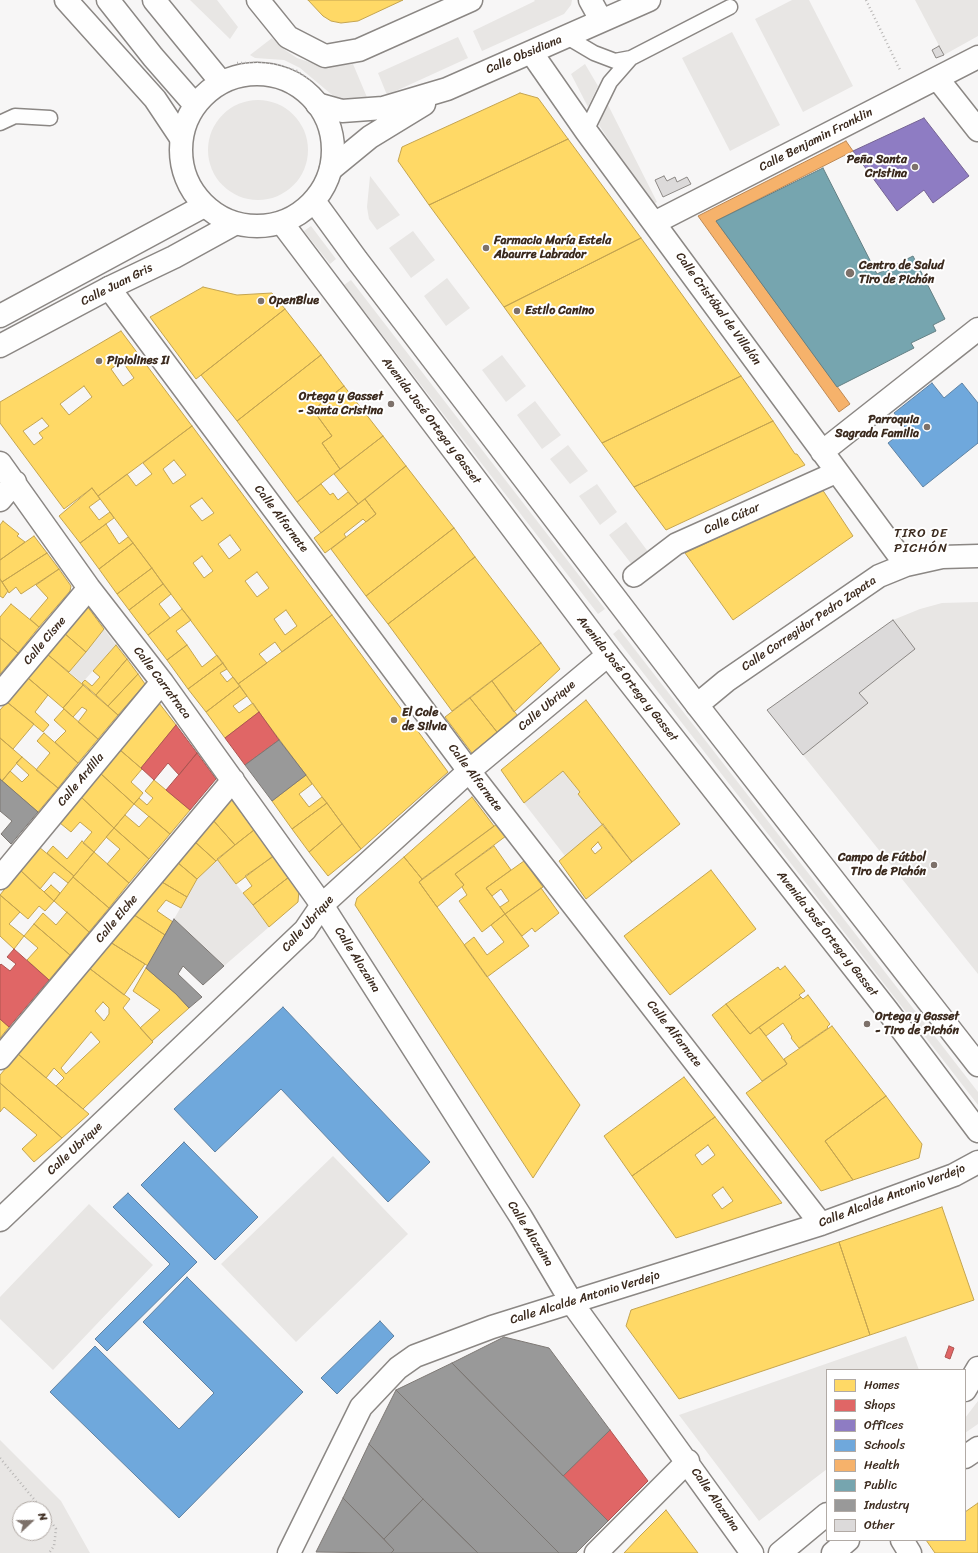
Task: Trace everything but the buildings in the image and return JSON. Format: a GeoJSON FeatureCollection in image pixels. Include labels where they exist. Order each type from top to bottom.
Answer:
{"type":"FeatureCollection","features":[{"type":"Feature","properties":{"kind":"main road"},"geometry":{"type":"LineString","coordinates":[[66,0],[155,99],[181,138]]}},
{"type":"Feature","properties":{"kind":"main road"},"geometry":{"type":"LineString","coordinates":[[108,0],[152,57],[195,104]]}},
{"type":"Feature","properties":{"kind":"main road"},"geometry":{"type":"LineString","coordinates":[[154,0],[221,82]]}},
{"type":"Feature","properties":{"kind":"main road"},"geometry":{"type":"LineString","coordinates":[[258,0],[288,37],[325,56],[359,50],[471,0]]}},
{"type":"Feature","properties":{"kind":"main road"},"geometry":{"type":"LineString","coordinates":[[590,0],[601,20]]}},
{"type":"Feature","properties":{"kind":"main road","name":"Calle Obsidiana"},"geometry":{"type":"LineString","coordinates":[[317,104],[342,111],[383,108],[447,89],[567,37],[643,1]]}},
{"type":"Feature","properties":{"kind":"main road","name":"Calle Cristóbal de Villalón"},"geometry":{"type":"LineString","coordinates":[[531,52],[586,131],[906,565]]}},
{"type":"Feature","properties":{"kind":"main road","name":"Calle Benjamin Franklin"},"geometry":{"type":"LineString","coordinates":[[654,222],[978,57]]}},
{"type":"Feature","properties":{"kind":"main road"},"geometry":{"type":"LineString","coordinates":[[262,74],[283,78],[302,89],[317,104],[328,124],[333,146],[331,169],[324,186],[314,201],[300,214],[282,223],[266,227],[250,227],[234,224],[204,206],[186,180],[180,149],[181,138],[186,121],[195,104],[206,92],[221,82],[241,75],[262,74]]}},
{"type":"Feature","properties":{"kind":"main road"},"geometry":{"type":"LineString","coordinates":[[938,78],[978,130]]}},
{"type":"Feature","properties":{"kind":"main road","name":"Calle Obsidiana"},"geometry":{"type":"LineString","coordinates":[[331,169],[370,137],[447,89]]}},
{"type":"Feature","properties":{"kind":"main road"},"geometry":{"type":"LineString","coordinates":[[314,201],[357,260],[697,705],[978,1064]]}},
{"type":"Feature","properties":{"kind":"main road"},"geometry":{"type":"LineString","coordinates":[[0,316],[204,206]]}},
{"type":"Feature","properties":{"kind":"main road","name":"Avenida José Ortega y Gasset"},"geometry":{"type":"LineString","coordinates":[[282,223],[608,655],[887,1010],[978,1131]]}},
{"type":"Feature","properties":{"kind":"main road","name":"Calle Juan Gris"},"geometry":{"type":"LineString","coordinates":[[0,346],[109,288],[174,257],[234,224]]}},
{"type":"Feature","properties":{"kind":"main road","name":"Calle Alfarnate"},"geometry":{"type":"LineString","coordinates":[[109,288],[469,771],[820,1224]]}},
{"type":"Feature","properties":{"kind":"main road"},"geometry":{"type":"LineString","coordinates":[[822,452],[978,329]]}},
{"type":"Feature","properties":{"kind":"main road","name":"Calle Carratraca"},"geometry":{"type":"LineString","coordinates":[[0,463],[89,588],[162,682],[322,905]]}},
{"type":"Feature","properties":{"kind":"main road"},"geometry":{"type":"LineString","coordinates":[[0,500],[15,482]]}},
{"type":"Feature","properties":{"kind":"main road","name":"Calle Corregidor Pedro Zapata"},"geometry":{"type":"LineString","coordinates":[[697,705],[726,681],[853,592],[879,576],[906,565],[942,557],[978,556]]}},
{"type":"Feature","properties":{"kind":"main road","name":"Calle Cisne"},"geometry":{"type":"LineString","coordinates":[[0,694],[89,588]]}},
{"type":"Feature","properties":{"kind":"main road","name":"Calle Ubrique"},"geometry":{"type":"LineString","coordinates":[[0,1220],[305,930],[322,905],[469,771],[608,655]]}},
{"type":"Feature","properties":{"kind":"main road","name":"Calle Ardilla"},"geometry":{"type":"LineString","coordinates":[[0,878],[162,682]]}},
{"type":"Feature","properties":{"kind":"main road","name":"Calle Elche"},"geometry":{"type":"LineString","coordinates":[[0,1058],[233,780]]}},
{"type":"Feature","properties":{"kind":"main road","name":"Calle Alozaina"},"geometry":{"type":"LineString","coordinates":[[322,905],[521,1217],[572,1303],[688,1462],[752,1553]]}},
{"type":"Feature","properties":{"kind":"main road","name":"Calle Alcalde Antonio Verdejo"},"geometry":{"type":"LineString","coordinates":[[289,1553],[361,1408],[398,1368],[415,1356],[492,1327],[820,1224],[954,1175],[978,1162]]}},
{"type":"Feature","properties":{"kind":"main road"},"geometry":{"type":"LineString","coordinates":[[966,1388],[978,1368]]}},
{"type":"Feature","properties":{"kind":"main road"},"geometry":{"type":"LineString","coordinates":[[966,1456],[978,1448]]}},
{"type":"Feature","properties":{"kind":"main road"},"geometry":{"type":"LineString","coordinates":[[596,1553],[688,1462]]}},
{"type":"Feature","properties":{"kind":"main road"},"geometry":{"type":"LineString","coordinates":[[780,1553],[826,1515]]}},
{"type":"Feature","properties":{"kind":"main road"},"geometry":{"type":"LineString","coordinates":[[833,1553],[847,1541]]}},
{"type":"Feature","properties":{"kind":"main road"},"geometry":{"type":"LineString","coordinates":[[903,1541],[910,1553]]}},
{"type":"Feature","properties":{"kind":"street","name":"Calle Cútar"},"geometry":{"type":"LineString","coordinates":[[634,576],[676,544],[837,472]]}},
{"type":"Feature","properties":{"kind":"lane"},"geometry":{"type":"LineString","coordinates":[[567,37],[594,53],[615,61],[631,58],[730,7]]}},
{"type":"Feature","properties":{"kind":"lane"},"geometry":{"type":"LineString","coordinates":[[586,131],[610,82],[631,58]]}},
{"type":"Feature","properties":{"kind":"lane"},"geometry":{"type":"LineString","coordinates":[[0,123],[15,116],[50,118]]}},
{"type":"Feature","properties":{"kind":"path"},"geometry":{"type":"LineString","coordinates":[[866,0],[903,76]]}},
{"type":"Feature","properties":{"kind":"path"},"geometry":{"type":"LineString","coordinates":[[0,1458],[35,1501]]}},
{"type":"Feature","properties":{"kind":"path"},"geometry":{"type":"LineString","coordinates":[[49,1553],[54,1546],[56,1529],[52,1523]]}},
{"type":"Feature","properties":{"kind":"shaded area"},"geometry":{"type":"Polygon","coordinates":[[[190,0],[217,0],[238,27],[230,39],[190,0]]]}},
{"type":"Feature","properties":{"kind":"shaded area"},"geometry":{"type":"Polygon","coordinates":[[[534,0],[572,0],[571,5],[564,14],[482,51],[473,31],[535,1],[534,0]]]}},
{"type":"Feature","properties":{"kind":"shaded area"},"geometry":{"type":"Polygon","coordinates":[[[792,0],[809,0],[853,86],[803,112],[755,19],[792,0]]]}},
{"type":"Feature","properties":{"kind":"shaded area"},"geometry":{"type":"Polygon","coordinates":[[[915,0],[978,0],[978,36],[944,55],[915,0]]]}},
{"type":"Feature","properties":{"kind":"shaded area"},"geometry":{"type":"Polygon","coordinates":[[[732,32],[780,125],[730,151],[682,58],[732,32]]]}},
{"type":"Feature","properties":{"kind":"shaded area"},"geometry":{"type":"Polygon","coordinates":[[[458,37],[468,58],[387,95],[378,73],[458,37]]]}},
{"type":"Feature","properties":{"kind":"shaded area"},"geometry":{"type":"Polygon","coordinates":[[[272,38],[285,50],[297,58],[315,64],[330,67],[353,64],[369,102],[341,101],[300,68],[284,60],[255,58],[250,55],[272,38]]]}},
{"type":"Feature","properties":{"kind":"shaded area"},"geometry":{"type":"Polygon","coordinates":[[[585,64],[598,86],[588,107],[571,74],[585,64]]]}},
{"type":"Feature","properties":{"kind":"shaded area"},"geometry":{"type":"Polygon","coordinates":[[[258,100],[277,104],[293,115],[304,131],[308,150],[304,169],[293,185],[277,196],[258,200],[239,196],[223,185],[212,169],[208,150],[212,131],[223,115],[239,104],[258,100]]]}},
{"type":"Feature","properties":{"kind":"shaded area"},"geometry":{"type":"Polygon","coordinates":[[[607,103],[657,202],[651,205],[599,125],[607,103]]]}},
{"type":"Feature","properties":{"kind":"shaded area"},"geometry":{"type":"Polygon","coordinates":[[[370,176],[400,215],[377,230],[369,219],[367,207],[370,176]]]}},
{"type":"Feature","properties":{"kind":"shaded area"},"geometry":{"type":"Polygon","coordinates":[[[311,226],[336,259],[330,264],[304,231],[311,226]]]}},
{"type":"Feature","properties":{"kind":"shaded area"},"geometry":{"type":"Polygon","coordinates":[[[413,231],[435,260],[411,278],[389,248],[413,231]]]}},
{"type":"Feature","properties":{"kind":"shaded area"},"geometry":{"type":"Polygon","coordinates":[[[447,278],[470,308],[446,326],[424,296],[447,278]]]}},
{"type":"Feature","properties":{"kind":"shaded area"},"geometry":{"type":"Polygon","coordinates":[[[351,280],[605,609],[598,614],[451,424],[344,285],[351,280]]]}},
{"type":"Feature","properties":{"kind":"shaded area"},"geometry":{"type":"Polygon","coordinates":[[[502,355],[526,386],[506,402],[482,370],[502,355]]]}},
{"type":"Feature","properties":{"kind":"shaded area"},"geometry":{"type":"Polygon","coordinates":[[[535,401],[561,435],[542,449],[517,415],[535,401]]]}},
{"type":"Feature","properties":{"kind":"shaded area"},"geometry":{"type":"Polygon","coordinates":[[[568,445],[588,471],[570,484],[550,459],[568,445]]]}},
{"type":"Feature","properties":{"kind":"shaded area"},"geometry":{"type":"Polygon","coordinates":[[[597,484],[617,512],[600,525],[579,496],[597,484]]]}},
{"type":"Feature","properties":{"kind":"shaded area"},"geometry":{"type":"Polygon","coordinates":[[[626,522],[649,553],[633,566],[609,535],[626,522]]]}},
{"type":"Feature","properties":{"kind":"shaded area","name":"Campo de Fútbol Tiro de Pichón"},"geometry":{"type":"Polygon","coordinates":[[[978,602],[978,974],[767,710],[893,620],[920,609],[942,603],[978,602]]]}},
{"type":"Feature","properties":{"kind":"shaded area"},"geometry":{"type":"Polygon","coordinates":[[[104,629],[116,645],[82,683],[69,672],[104,629]]]}},
{"type":"Feature","properties":{"kind":"shaded area"},"geometry":{"type":"Polygon","coordinates":[[[619,629],[978,1092],[978,1105],[613,634],[619,629]]]}},
{"type":"Feature","properties":{"kind":"shaded area"},"geometry":{"type":"Polygon","coordinates":[[[563,771],[580,792],[578,794],[603,824],[565,856],[524,803],[563,771]]]}},
{"type":"Feature","properties":{"kind":"shaded area"},"geometry":{"type":"Polygon","coordinates":[[[217,859],[269,927],[224,966],[174,919],[197,879],[217,859]]]}},
{"type":"Feature","properties":{"kind":"shaded area"},"geometry":{"type":"Polygon","coordinates":[[[333,1156],[408,1234],[296,1342],[221,1264],[333,1156]]]}},
{"type":"Feature","properties":{"kind":"shaded area"},"geometry":{"type":"Polygon","coordinates":[[[89,1204],[153,1265],[53,1370],[0,1319],[0,1297],[89,1204]]]}},
{"type":"Feature","properties":{"kind":"shaded area"},"geometry":{"type":"Polygon","coordinates":[[[906,1336],[919,1369],[826,1369],[826,1470],[759,1521],[679,1415],[906,1336]]]}},
{"type":"Feature","properties":{"kind":"shaded area"},"geometry":{"type":"Polygon","coordinates":[[[978,1401],[978,1424],[966,1432],[966,1417],[978,1401]]]}},
{"type":"Feature","properties":{"kind":"shaded area"},"geometry":{"type":"Polygon","coordinates":[[[0,1440],[61,1501],[90,1553],[0,1553],[0,1440]]]}},
{"type":"Feature","properties":{"kind":"place","name":"Peña Santa Cristina"},"geometry":{"type":"Point","coordinates":[915,167]}},
{"type":"Feature","properties":{"kind":"place","name":"Farmacia María Estela Abaurre Labrador"},"geometry":{"type":"Point","coordinates":[486,248]}},
{"type":"Feature","properties":{"kind":"place","name":"Centro de Salud Tiro de Pichón"},"geometry":{"type":"Point","coordinates":[850,273]}},
{"type":"Feature","properties":{"kind":"place","name":"OpenBlue"},"geometry":{"type":"Point","coordinates":[261,301]}},
{"type":"Feature","properties":{"kind":"place","name":"Estilo Canino"},"geometry":{"type":"Point","coordinates":[517,311]}},
{"type":"Feature","properties":{"kind":"place","name":"Pipiolines II"},"geometry":{"type":"Point","coordinates":[99,361]}},
{"type":"Feature","properties":{"kind":"place","name":"Ortega y Gasset - Santa Cristina"},"geometry":{"type":"Point","coordinates":[391,404]}},
{"type":"Feature","properties":{"kind":"place","name":"Parroquia Sagrada Familia"},"geometry":{"type":"Point","coordinates":[927,427]}},
{"type":"Feature","properties":{"kind":"place","name":"El Cole de Silvia"},"geometry":{"type":"Point","coordinates":[394,720]}},
{"type":"Feature","properties":{"kind":"place","name":"Campo de Fútbol Tiro de Pichón"},"geometry":{"type":"Point","coordinates":[934,865]}},
{"type":"Feature","properties":{"kind":"place","name":"Ortega y Gasset - Tiro de Pichón"},"geometry":{"type":"Point","coordinates":[867,1024]}},
{"type":"Feature","properties":{"kind":"district","name":"TIRO DE PICHÓN"},"geometry":{"type":"Point","coordinates":[921,542]}}]}
